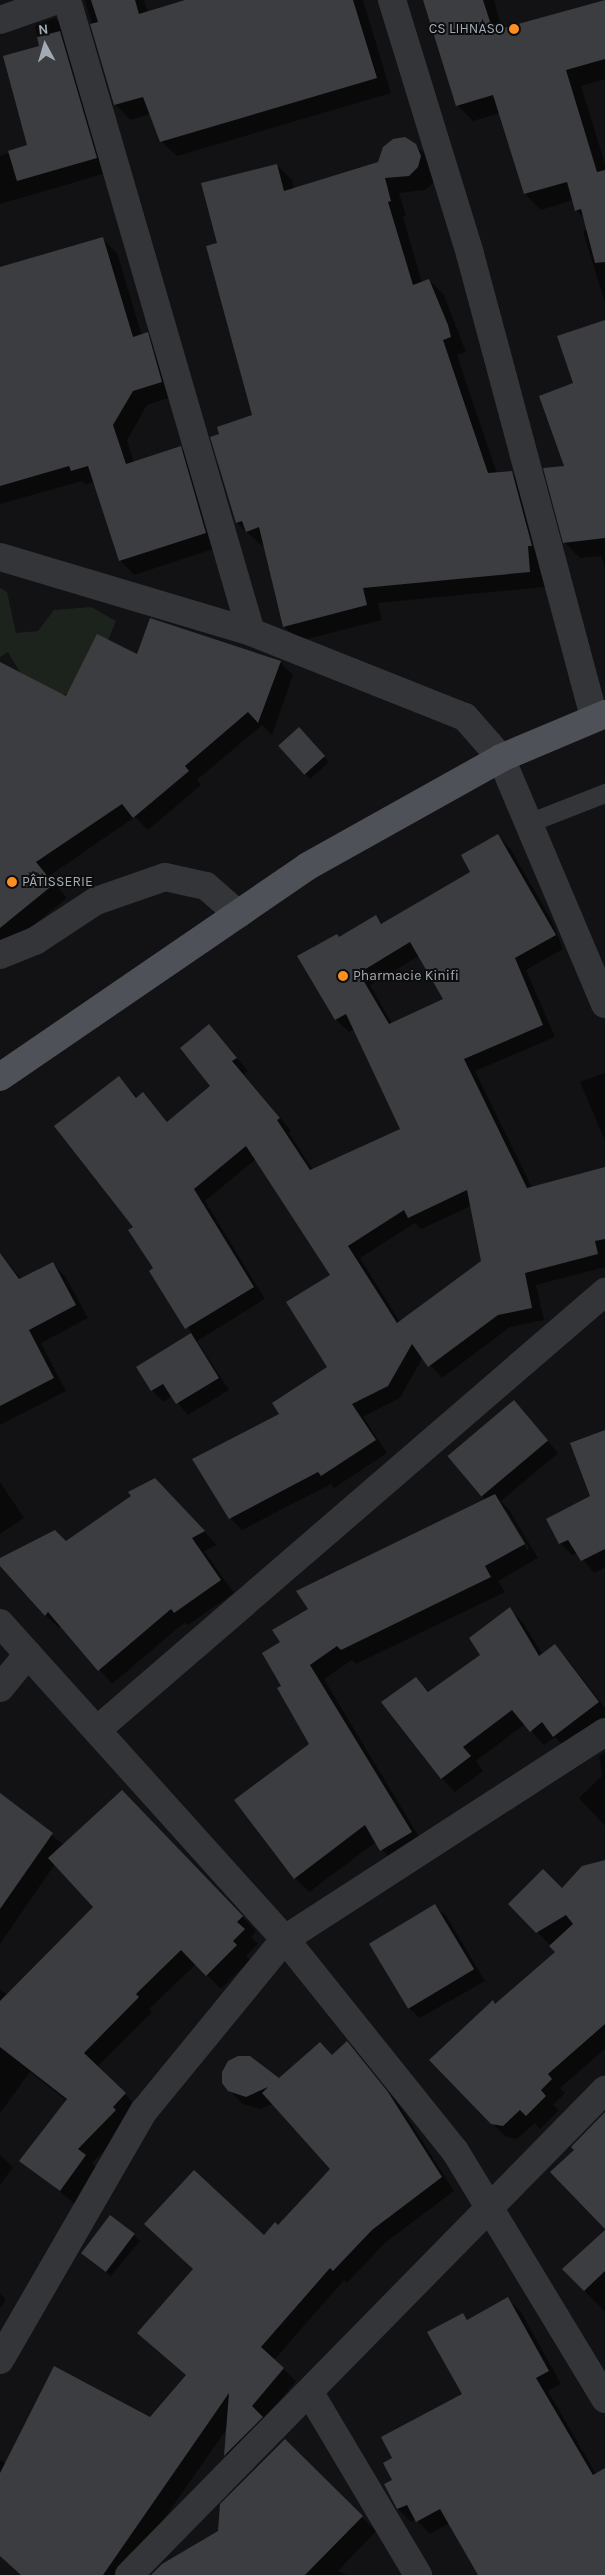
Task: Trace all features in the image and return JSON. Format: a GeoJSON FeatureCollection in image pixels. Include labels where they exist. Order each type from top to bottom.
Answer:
{"type":"FeatureCollection","features":[{"type":"Feature","properties":{"kind":"main road"},"geometry":{"type":"LineString","coordinates":[[0,1077],[308,866],[501,758],[600,716]]}},
{"type":"Feature","properties":{"kind":"street"},"geometry":{"type":"LineString","coordinates":[[0,20],[56,0]]}},
{"type":"Feature","properties":{"kind":"street"},"geometry":{"type":"LineString","coordinates":[[67,0],[251,632]]}},
{"type":"Feature","properties":{"kind":"street"},"geometry":{"type":"LineString","coordinates":[[392,0],[470,254],[600,716]]}},
{"type":"Feature","properties":{"kind":"street"},"geometry":{"type":"LineString","coordinates":[[0,557],[251,632],[465,717],[501,758],[605,1004]]}},
{"type":"Feature","properties":{"kind":"street"},"geometry":{"type":"LineString","coordinates":[[0,956],[35,941],[96,900],[165,877],[206,886],[238,914]]}},
{"type":"Feature","properties":{"kind":"street"},"geometry":{"type":"LineString","coordinates":[[98,1730],[605,1292]]}},
{"type":"Feature","properties":{"kind":"street"},"geometry":{"type":"LineString","coordinates":[[0,1623],[285,1939],[455,2151],[605,2399]]}},
{"type":"Feature","properties":{"kind":"street"},"geometry":{"type":"LineString","coordinates":[[0,1688],[28,1654]]}},
{"type":"Feature","properties":{"kind":"street"},"geometry":{"type":"LineString","coordinates":[[0,2360],[144,2111],[285,1939],[605,1732]]}},
{"type":"Feature","properties":{"kind":"street"},"geometry":{"type":"LineString","coordinates":[[130,2575],[605,2090]]}},
{"type":"Feature","properties":{"kind":"street"},"geometry":{"type":"LineString","coordinates":[[310,2393],[418,2575]]}},
{"type":"Feature","properties":{"kind":"lane"},"geometry":{"type":"LineString","coordinates":[[528,823],[605,793]]}},
{"type":"Feature","properties":{"kind":"shaded area"},"geometry":{"type":"Polygon","coordinates":[[[0,588],[7,592],[16,633],[38,631],[54,610],[91,607],[116,621],[99,662],[80,695],[32,693],[8,652],[0,657],[0,588]]]}},
{"type":"Feature","properties":{"kind":"building"},"geometry":{"type":"Polygon","coordinates":[[[91,0],[135,0],[139,14],[185,0],[353,0],[377,78],[160,142],[143,97],[114,105],[90,24],[98,22],[91,0]]]}},
{"type":"Feature","properties":{"kind":"building"},"geometry":{"type":"Polygon","coordinates":[[[423,0],[483,0],[493,31],[605,0],[605,59],[566,70],[597,172],[605,170],[605,262],[595,263],[581,209],[575,211],[567,182],[524,194],[493,95],[456,106],[423,0]]]}},
{"type":"Feature","properties":{"kind":"building"},"geometry":{"type":"Polygon","coordinates":[[[60,31],[97,158],[17,181],[8,151],[27,145],[3,56],[39,46],[37,37],[60,31]]]}},
{"type":"Feature","properties":{"kind":"building"},"geometry":{"type":"Polygon","coordinates":[[[405,137],[416,144],[421,156],[418,167],[409,176],[385,178],[391,201],[388,202],[413,285],[429,279],[448,325],[451,337],[443,340],[488,473],[512,471],[532,546],[528,546],[530,572],[363,588],[367,605],[283,627],[259,527],[246,532],[242,521],[236,523],[210,437],[219,434],[217,427],[252,415],[206,246],[217,243],[201,183],[277,164],[284,191],[378,162],[383,147],[393,139],[405,137]]]}},
{"type":"Feature","properties":{"kind":"building"},"geometry":{"type":"Polygon","coordinates":[[[103,237],[133,337],[148,332],[162,382],[133,391],[113,425],[126,464],[181,446],[206,533],[119,561],[88,466],[71,471],[69,466],[0,486],[0,267],[103,237]]]}},
{"type":"Feature","properties":{"kind":"building"},"geometry":{"type":"Polygon","coordinates":[[[605,320],[605,538],[563,543],[543,468],[564,466],[539,396],[573,383],[557,336],[605,320]]]}},
{"type":"Feature","properties":{"kind":"building"},"geometry":{"type":"Polygon","coordinates":[[[150,618],[281,661],[258,723],[248,712],[185,766],[189,771],[133,818],[122,804],[36,862],[54,884],[0,928],[0,662],[66,696],[97,634],[137,654],[150,618]]]}},
{"type":"Feature","properties":{"kind":"building"},"geometry":{"type":"Polygon","coordinates":[[[299,727],[325,756],[304,775],[278,746],[299,727]]]}},
{"type":"Feature","properties":{"kind":"building"},"geometry":{"type":"Polygon","coordinates":[[[498,834],[556,935],[515,958],[543,1025],[464,1059],[527,1188],[605,1167],[605,1239],[595,1241],[598,1254],[525,1273],[532,1308],[498,1315],[428,1367],[412,1344],[388,1386],[352,1404],[376,1440],[321,1476],[318,1472],[229,1519],[192,1459],[279,1414],[272,1403],[327,1367],[286,1302],[330,1275],[246,1146],[194,1189],[254,1287],[185,1329],[149,1271],[153,1268],[128,1230],[133,1227],[54,1126],[119,1076],[136,1098],[143,1092],[167,1122],[210,1086],[180,1048],[209,1024],[237,1058],[232,1061],[280,1118],[277,1120],[310,1170],[400,1129],[346,1014],[335,1020],[297,956],[337,934],[339,937],[376,915],[381,924],[470,872],[461,855],[498,834]],[[410,942],[359,973],[389,1024],[443,999],[410,942]],[[467,1190],[408,1218],[404,1210],[348,1246],[397,1323],[481,1261],[467,1190]]]}},
{"type":"Feature","properties":{"kind":"building"},"geometry":{"type":"Polygon","coordinates":[[[0,1253],[19,1279],[53,1262],[76,1305],[29,1330],[54,1378],[0,1406],[0,1253]]]}},
{"type":"Feature","properties":{"kind":"building"},"geometry":{"type":"Polygon","coordinates":[[[191,1333],[219,1378],[176,1404],[163,1384],[151,1391],[136,1367],[191,1333]]]}},
{"type":"Feature","properties":{"kind":"building"},"geometry":{"type":"Polygon","coordinates":[[[514,1400],[548,1441],[481,1497],[447,1456],[514,1400]]]}},
{"type":"Feature","properties":{"kind":"building"},"geometry":{"type":"Polygon","coordinates":[[[605,1430],[605,1549],[581,1561],[568,1540],[559,1544],[546,1519],[590,1496],[570,1443],[605,1430]]]}},
{"type":"Feature","properties":{"kind":"building"},"geometry":{"type":"Polygon","coordinates":[[[155,1478],[205,1531],[192,1538],[221,1580],[174,1613],[171,1609],[98,1671],[48,1612],[45,1616],[0,1566],[0,1558],[55,1530],[66,1541],[131,1496],[128,1492],[155,1478]]]}},
{"type":"Feature","properties":{"kind":"building"},"geometry":{"type":"Polygon","coordinates":[[[495,1494],[525,1544],[485,1566],[491,1577],[341,1650],[337,1646],[310,1665],[412,1832],[380,1851],[365,1825],[294,1879],[234,1800],[309,1744],[277,1688],[281,1686],[262,1653],[280,1642],[272,1630],[308,1609],[296,1591],[495,1494]]]}},
{"type":"Feature","properties":{"kind":"building"},"geometry":{"type":"Polygon","coordinates":[[[510,1607],[539,1656],[555,1644],[599,1702],[553,1737],[542,1722],[530,1732],[512,1710],[463,1747],[471,1756],[441,1779],[381,1702],[416,1677],[428,1692],[480,1655],[469,1638],[510,1607]]]}},
{"type":"Feature","properties":{"kind":"building"},"geometry":{"type":"Polygon","coordinates":[[[122,1790],[243,1916],[237,1922],[245,1929],[233,1941],[237,1945],[206,1976],[181,1950],[136,1994],[139,1997],[84,2053],[126,2093],[113,2107],[116,2110],[78,2149],[86,2155],[60,2191],[19,2161],[67,2099],[0,2047],[0,2001],[93,1907],[48,1858],[122,1790]]]}},
{"type":"Feature","properties":{"kind":"building"},"geometry":{"type":"Polygon","coordinates":[[[0,1793],[53,1833],[0,1909],[0,1793]]]}},
{"type":"Feature","properties":{"kind":"building"},"geometry":{"type":"Polygon","coordinates":[[[605,1860],[605,2024],[548,2074],[552,2079],[541,2090],[546,2096],[526,2116],[520,2110],[503,2126],[491,2124],[429,2060],[493,2000],[495,2004],[555,1952],[549,1946],[573,1924],[566,1915],[536,1933],[508,1904],[543,1869],[562,1888],[582,1866],[605,1860]]]}},
{"type":"Feature","properties":{"kind":"building"},"geometry":{"type":"Polygon","coordinates":[[[435,1904],[474,1969],[408,2009],[369,1944],[435,1904]]]}},
{"type":"Feature","properties":{"kind":"building"},"geometry":{"type":"Polygon","coordinates":[[[347,2041],[388,2092],[442,2177],[372,2230],[333,2271],[330,2268],[261,2347],[284,2368],[252,2406],[263,2417],[224,2456],[229,2393],[103,2575],[21,2575],[0,2556],[0,2473],[54,2366],[150,2417],[186,2375],[137,2333],[193,2269],[144,2224],[194,2170],[264,2235],[275,2222],[278,2225],[330,2169],[262,2093],[268,2087],[246,2097],[228,2091],[222,2083],[222,2072],[228,2061],[238,2056],[250,2056],[279,2078],[320,2042],[332,2055],[347,2041]]]}},
{"type":"Feature","properties":{"kind":"building"},"geometry":{"type":"Polygon","coordinates":[[[605,2112],[605,2229],[550,2172],[574,2150],[571,2147],[605,2112]]]}},
{"type":"Feature","properties":{"kind":"building"},"geometry":{"type":"Polygon","coordinates":[[[110,2215],[135,2234],[106,2272],[81,2253],[110,2215]]]}},
{"type":"Feature","properties":{"kind":"building"},"geometry":{"type":"Polygon","coordinates":[[[605,2230],[605,2271],[584,2291],[562,2269],[605,2230]]]}},
{"type":"Feature","properties":{"kind":"building"},"geometry":{"type":"Polygon","coordinates":[[[508,2297],[549,2371],[536,2378],[593,2475],[605,2468],[605,2575],[478,2575],[440,2509],[416,2522],[407,2505],[397,2509],[384,2484],[392,2480],[383,2463],[392,2458],[381,2437],[462,2394],[427,2332],[463,2313],[467,2320],[508,2297]]]}},
{"type":"Feature","properties":{"kind":"building"},"geometry":{"type":"Polygon","coordinates":[[[285,2439],[363,2516],[305,2575],[151,2575],[162,2564],[218,2531],[220,2504],[285,2439]]]}},
{"type":"Feature","properties":{"kind":"place","name":"CS LIHNASO"},"geometry":{"type":"Point","coordinates":[514,29]}},
{"type":"Feature","properties":{"kind":"place","name":"PÂTISSERIE"},"geometry":{"type":"Point","coordinates":[12,882]}},
{"type":"Feature","properties":{"kind":"place","name":"Pharmacie Kinifi"},"geometry":{"type":"Point","coordinates":[343,976]}}]}
